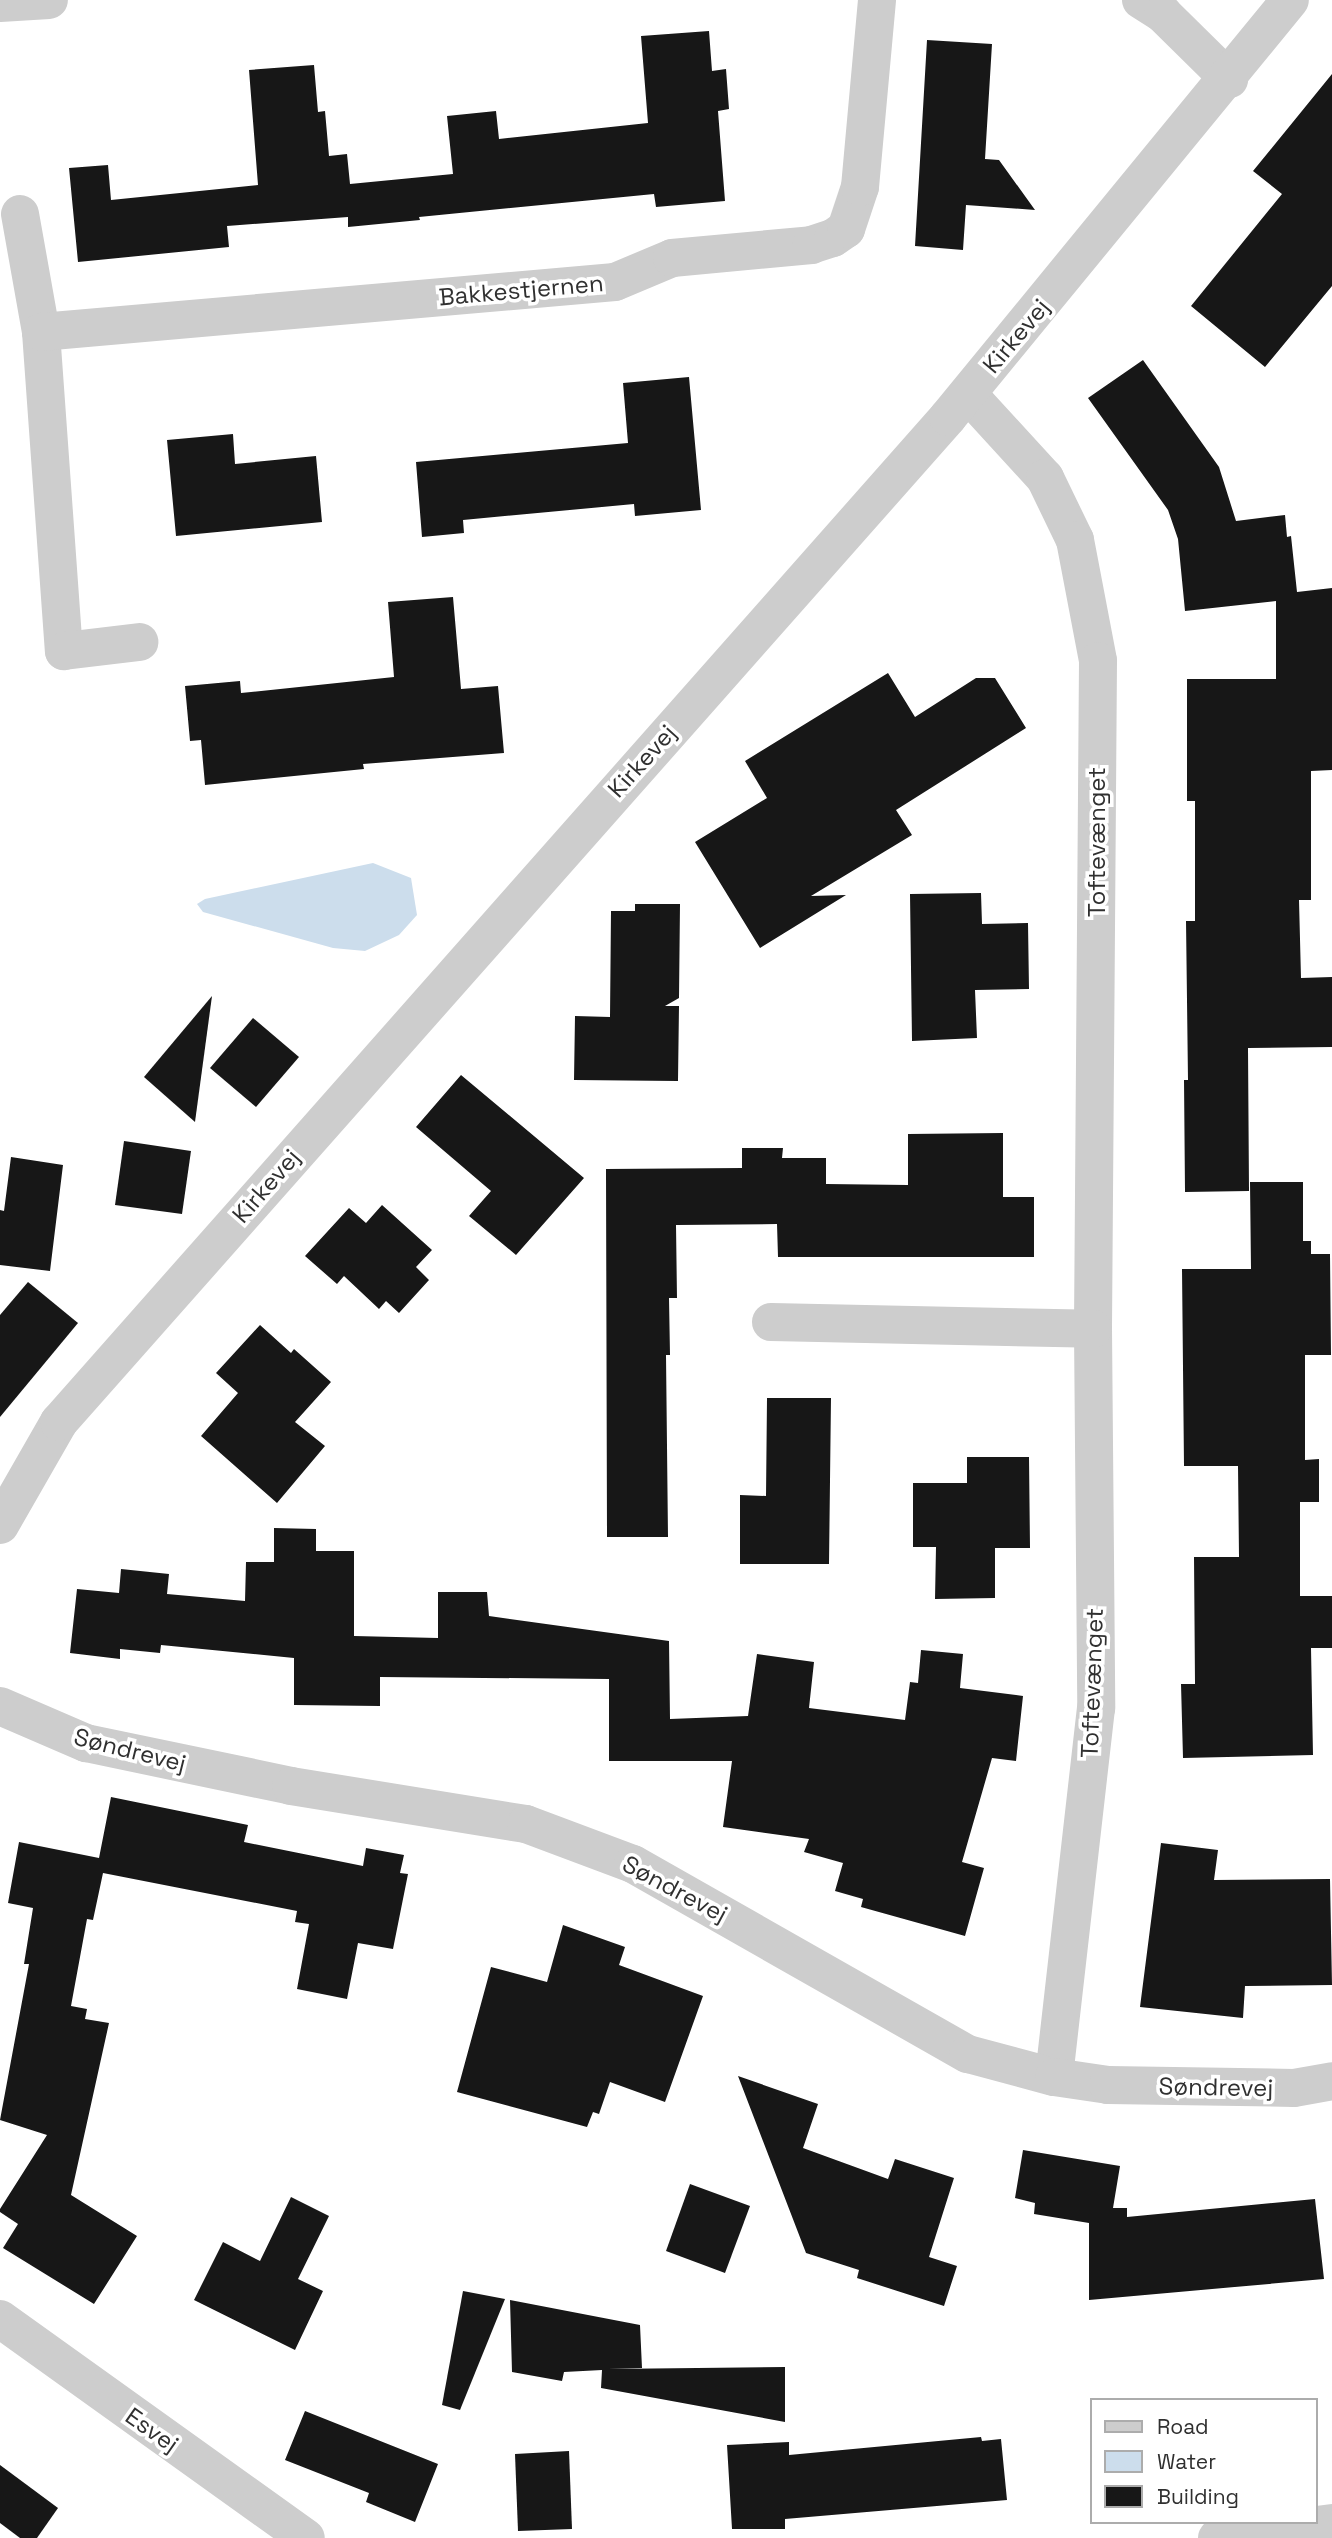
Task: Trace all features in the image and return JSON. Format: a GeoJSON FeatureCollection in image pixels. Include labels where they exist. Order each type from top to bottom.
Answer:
{"type":"FeatureCollection","features":[{"type":"Feature","properties":{"kind":"street"},"geometry":{"type":"LineString","coordinates":[[0,3],[49,0]]}},
{"type":"Feature","properties":{"kind":"street","name":"Bakkestjernen"},"geometry":{"type":"LineString","coordinates":[[40,332],[615,282],[672,258],[811,245],[833,237],[846,229],[858,196],[877,0]]}},
{"type":"Feature","properties":{"kind":"street"},"geometry":{"type":"LineString","coordinates":[[1141,0],[1163,14],[1229,79]]}},
{"type":"Feature","properties":{"kind":"street","name":"Kirkevej"},"geometry":{"type":"LineString","coordinates":[[0,1525],[59,1422],[968,394],[1229,79],[1290,0]]}},
{"type":"Feature","properties":{"kind":"street"},"geometry":{"type":"LineString","coordinates":[[20,214],[40,332],[64,651],[139,642]]}},
{"type":"Feature","properties":{"kind":"street","name":"Toftevænget"},"geometry":{"type":"LineString","coordinates":[[968,394],[1045,478],[1075,540],[1098,661],[1093,1329],[1097,1708],[1054,2077]]}},
{"type":"Feature","properties":{"kind":"street"},"geometry":{"type":"LineString","coordinates":[[771,1322],[1093,1329]]}},
{"type":"Feature","properties":{"kind":"street","name":"Søndrevej"},"geometry":{"type":"LineString","coordinates":[[0,1706],[86,1743],[291,1786],[526,1824],[633,1864],[968,2054],[1054,2077],[1108,2085],[1281,2088],[1332,2081]]}},
{"type":"Feature","properties":{"kind":"street","name":"Esvej"},"geometry":{"type":"LineString","coordinates":[[0,2319],[306,2538]]}},
{"type":"Feature","properties":{"kind":"street"},"geometry":{"type":"LineString","coordinates":[[1217,2538],[1318,2524]]}},
{"type":"Feature","properties":{"kind":"water"},"geometry":{"type":"Polygon","coordinates":[[[373,863],[411,878],[417,915],[399,935],[365,951],[333,948],[203,912],[197,904],[205,899],[373,863]]]}},
{"type":"Feature","properties":{"kind":"building"},"geometry":{"type":"Polygon","coordinates":[[[709,31],[712,71],[726,69],[729,109],[718,111],[725,201],[656,207],[654,194],[419,217],[420,220],[348,227],[348,217],[227,226],[229,247],[78,262],[69,168],[108,165],[111,200],[258,185],[249,70],[314,65],[318,112],[325,111],[329,156],[347,154],[350,184],[453,174],[447,116],[496,111],[499,139],[648,123],[641,36],[709,31]]]}},
{"type":"Feature","properties":{"kind":"building"},"geometry":{"type":"Polygon","coordinates":[[[927,40],[992,44],[985,159],[999,160],[1035,210],[966,205],[963,250],[915,246],[927,40]]]}},
{"type":"Feature","properties":{"kind":"building"},"geometry":{"type":"Polygon","coordinates":[[[1332,74],[1332,286],[1265,367],[1191,306],[1282,194],[1253,171],[1332,74]]]}},
{"type":"Feature","properties":{"kind":"building"},"geometry":{"type":"Polygon","coordinates":[[[1143,360],[1219,467],[1236,521],[1285,515],[1287,537],[1291,536],[1297,592],[1332,588],[1332,770],[1311,771],[1311,900],[1299,900],[1301,978],[1332,977],[1332,1047],[1248,1048],[1249,1191],[1185,1192],[1184,1080],[1188,1080],[1186,921],[1195,921],[1195,801],[1187,801],[1187,679],[1276,679],[1276,601],[1185,611],[1178,539],[1168,510],[1088,398],[1143,360]]]}},
{"type":"Feature","properties":{"kind":"building"},"geometry":{"type":"Polygon","coordinates":[[[689,377],[701,510],[635,516],[634,504],[463,520],[464,533],[422,537],[416,462],[628,443],[623,383],[689,377]]]}},
{"type":"Feature","properties":{"kind":"building"},"geometry":{"type":"Polygon","coordinates":[[[233,434],[235,464],[316,456],[322,522],[176,536],[167,440],[233,434]]]}},
{"type":"Feature","properties":{"kind":"building"},"geometry":{"type":"Polygon","coordinates":[[[453,597],[461,689],[498,686],[504,753],[363,764],[364,769],[205,785],[201,740],[190,741],[185,686],[240,681],[241,693],[394,677],[388,602],[453,597]]]}},
{"type":"Feature","properties":{"kind":"building"},"geometry":{"type":"Polygon","coordinates":[[[888,673],[915,717],[976,678],[995,678],[1026,728],[896,810],[912,835],[811,896],[846,895],[760,948],[695,842],[767,798],[745,761],[888,673]]]}},
{"type":"Feature","properties":{"kind":"building"},"geometry":{"type":"Polygon","coordinates":[[[981,893],[982,924],[1028,923],[1029,989],[975,990],[977,1038],[912,1041],[910,894],[981,893]]]}},
{"type":"Feature","properties":{"kind":"building"},"geometry":{"type":"Polygon","coordinates":[[[635,904],[680,904],[679,998],[665,1006],[679,1006],[678,1081],[574,1080],[575,1016],[610,1017],[611,911],[635,911],[635,904]]]}},
{"type":"Feature","properties":{"kind":"building"},"geometry":{"type":"Polygon","coordinates":[[[212,996],[195,1122],[144,1077],[212,996]]]}},
{"type":"Feature","properties":{"kind":"building"},"geometry":{"type":"Polygon","coordinates":[[[253,1018],[299,1057],[256,1107],[210,1068],[253,1018]]]}},
{"type":"Feature","properties":{"kind":"building"},"geometry":{"type":"Polygon","coordinates":[[[461,1075],[584,1178],[516,1255],[469,1216],[491,1191],[416,1127],[461,1075]]]}},
{"type":"Feature","properties":{"kind":"building"},"geometry":{"type":"Polygon","coordinates":[[[1003,1133],[1003,1197],[1034,1197],[1034,1257],[778,1257],[777,1224],[676,1225],[677,1298],[669,1298],[670,1355],[666,1355],[668,1537],[607,1537],[606,1169],[742,1168],[742,1148],[783,1148],[782,1158],[826,1158],[826,1184],[908,1185],[908,1134],[1003,1133]]]}},
{"type":"Feature","properties":{"kind":"building"},"geometry":{"type":"Polygon","coordinates":[[[124,1141],[191,1151],[182,1214],[115,1205],[124,1141]]]}},
{"type":"Feature","properties":{"kind":"building"},"geometry":{"type":"Polygon","coordinates":[[[11,1157],[63,1165],[50,1271],[0,1265],[0,1210],[4,1211],[11,1157]]]}},
{"type":"Feature","properties":{"kind":"building"},"geometry":{"type":"Polygon","coordinates":[[[1250,1182],[1303,1182],[1303,1241],[1311,1241],[1311,1254],[1330,1254],[1331,1355],[1305,1355],[1305,1460],[1319,1459],[1319,1502],[1300,1502],[1300,1596],[1332,1596],[1332,1648],[1311,1648],[1313,1755],[1183,1758],[1181,1684],[1195,1684],[1194,1557],[1239,1557],[1238,1466],[1184,1466],[1182,1269],[1251,1269],[1250,1182]]]}},
{"type":"Feature","properties":{"kind":"building"},"geometry":{"type":"Polygon","coordinates":[[[382,1205],[432,1250],[416,1267],[429,1280],[399,1313],[386,1301],[379,1309],[344,1276],[337,1284],[305,1256],[349,1208],[366,1223],[382,1205]]]}},
{"type":"Feature","properties":{"kind":"building"},"geometry":{"type":"Polygon","coordinates":[[[28,1282],[78,1323],[0,1417],[0,1315],[28,1282]]]}},
{"type":"Feature","properties":{"kind":"building"},"geometry":{"type":"Polygon","coordinates":[[[260,1325],[291,1353],[294,1349],[331,1382],[295,1422],[325,1446],[277,1503],[201,1436],[238,1393],[216,1373],[260,1325]]]}},
{"type":"Feature","properties":{"kind":"building"},"geometry":{"type":"Polygon","coordinates":[[[767,1398],[831,1398],[829,1564],[740,1564],[740,1495],[766,1496],[767,1398]]]}},
{"type":"Feature","properties":{"kind":"building"},"geometry":{"type":"Polygon","coordinates":[[[967,1457],[1029,1457],[1030,1548],[995,1548],[995,1598],[935,1599],[936,1547],[913,1547],[913,1483],[967,1483],[967,1457]]]}},
{"type":"Feature","properties":{"kind":"building"},"geometry":{"type":"Polygon","coordinates":[[[274,1528],[316,1529],[316,1551],[354,1551],[354,1636],[438,1638],[438,1592],[487,1592],[489,1616],[669,1641],[670,1719],[748,1716],[757,1654],[814,1662],[809,1708],[905,1720],[910,1682],[918,1683],[921,1650],[963,1654],[960,1688],[1023,1696],[1016,1761],[992,1758],[962,1862],[984,1868],[965,1936],[861,1907],[863,1899],[835,1891],[843,1863],[804,1852],[809,1839],[723,1827],[732,1761],[609,1761],[609,1679],[380,1677],[380,1706],[294,1705],[294,1658],[161,1645],[160,1653],[120,1649],[120,1659],[70,1653],[77,1589],[119,1593],[121,1569],[169,1574],[167,1594],[245,1601],[246,1562],[274,1562],[274,1528]]]}},
{"type":"Feature","properties":{"kind":"building"},"geometry":{"type":"Polygon","coordinates":[[[111,1797],[248,1825],[244,1842],[363,1866],[366,1848],[404,1855],[400,1873],[408,1874],[393,1949],[358,1943],[347,1999],[297,1989],[309,1924],[295,1922],[297,1911],[103,1873],[93,1920],[87,1919],[71,2006],[87,2009],[85,2019],[109,2023],[71,2195],[137,2236],[94,2304],[3,2248],[18,2224],[0,2212],[0,2209],[47,2135],[0,2120],[29,1964],[24,1964],[33,1908],[8,1903],[19,1842],[99,1858],[111,1797]]]}},
{"type":"Feature","properties":{"kind":"building"},"geometry":{"type":"Polygon","coordinates":[[[1161,1843],[1218,1850],[1214,1880],[1330,1879],[1332,1985],[1245,1986],[1243,2018],[1140,2007],[1161,1843]]]}},
{"type":"Feature","properties":{"kind":"building"},"geometry":{"type":"Polygon","coordinates":[[[563,1925],[625,1947],[619,1965],[703,1996],[665,2102],[610,2082],[599,2114],[593,2112],[587,2127],[457,2092],[491,1967],[547,1982],[563,1925]]]}},
{"type":"Feature","properties":{"kind":"building"},"geometry":{"type":"Polygon","coordinates":[[[738,2076],[818,2104],[803,2148],[888,2179],[895,2159],[954,2178],[929,2257],[957,2266],[944,2306],[857,2278],[859,2270],[806,2253],[738,2076]]]}},
{"type":"Feature","properties":{"kind":"building"},"geometry":{"type":"Polygon","coordinates":[[[1023,2150],[1120,2166],[1113,2208],[1127,2208],[1127,2217],[1315,2199],[1324,2279],[1089,2300],[1089,2223],[1034,2214],[1035,2203],[1015,2198],[1023,2150]]]}},
{"type":"Feature","properties":{"kind":"building"},"geometry":{"type":"Polygon","coordinates":[[[690,2184],[750,2206],[725,2273],[666,2251],[690,2184]]]}},
{"type":"Feature","properties":{"kind":"building"},"geometry":{"type":"Polygon","coordinates":[[[291,2197],[329,2216],[298,2279],[323,2291],[295,2350],[194,2300],[223,2242],[260,2261],[291,2197]]]}},
{"type":"Feature","properties":{"kind":"building"},"geometry":{"type":"Polygon","coordinates":[[[463,2291],[505,2299],[460,2410],[442,2405],[463,2291]]]}},
{"type":"Feature","properties":{"kind":"building"},"geometry":{"type":"Polygon","coordinates":[[[510,2300],[640,2325],[642,2368],[608,2369],[785,2367],[785,2422],[601,2388],[602,2370],[564,2372],[562,2381],[512,2372],[510,2300]]]}},
{"type":"Feature","properties":{"kind":"building"},"geometry":{"type":"Polygon","coordinates":[[[305,2411],[438,2464],[415,2522],[366,2502],[369,2493],[285,2460],[305,2411]]]}},
{"type":"Feature","properties":{"kind":"building"},"geometry":{"type":"Polygon","coordinates":[[[981,2437],[982,2441],[1001,2439],[1007,2500],[785,2519],[785,2529],[732,2529],[727,2445],[789,2442],[789,2455],[981,2437]]]}},
{"type":"Feature","properties":{"kind":"building"},"geometry":{"type":"Polygon","coordinates":[[[569,2451],[572,2529],[518,2531],[515,2454],[569,2451]]]}},
{"type":"Feature","properties":{"kind":"building"},"geometry":{"type":"Polygon","coordinates":[[[0,2465],[58,2508],[37,2538],[20,2538],[0,2523],[0,2465]]]}}]}
